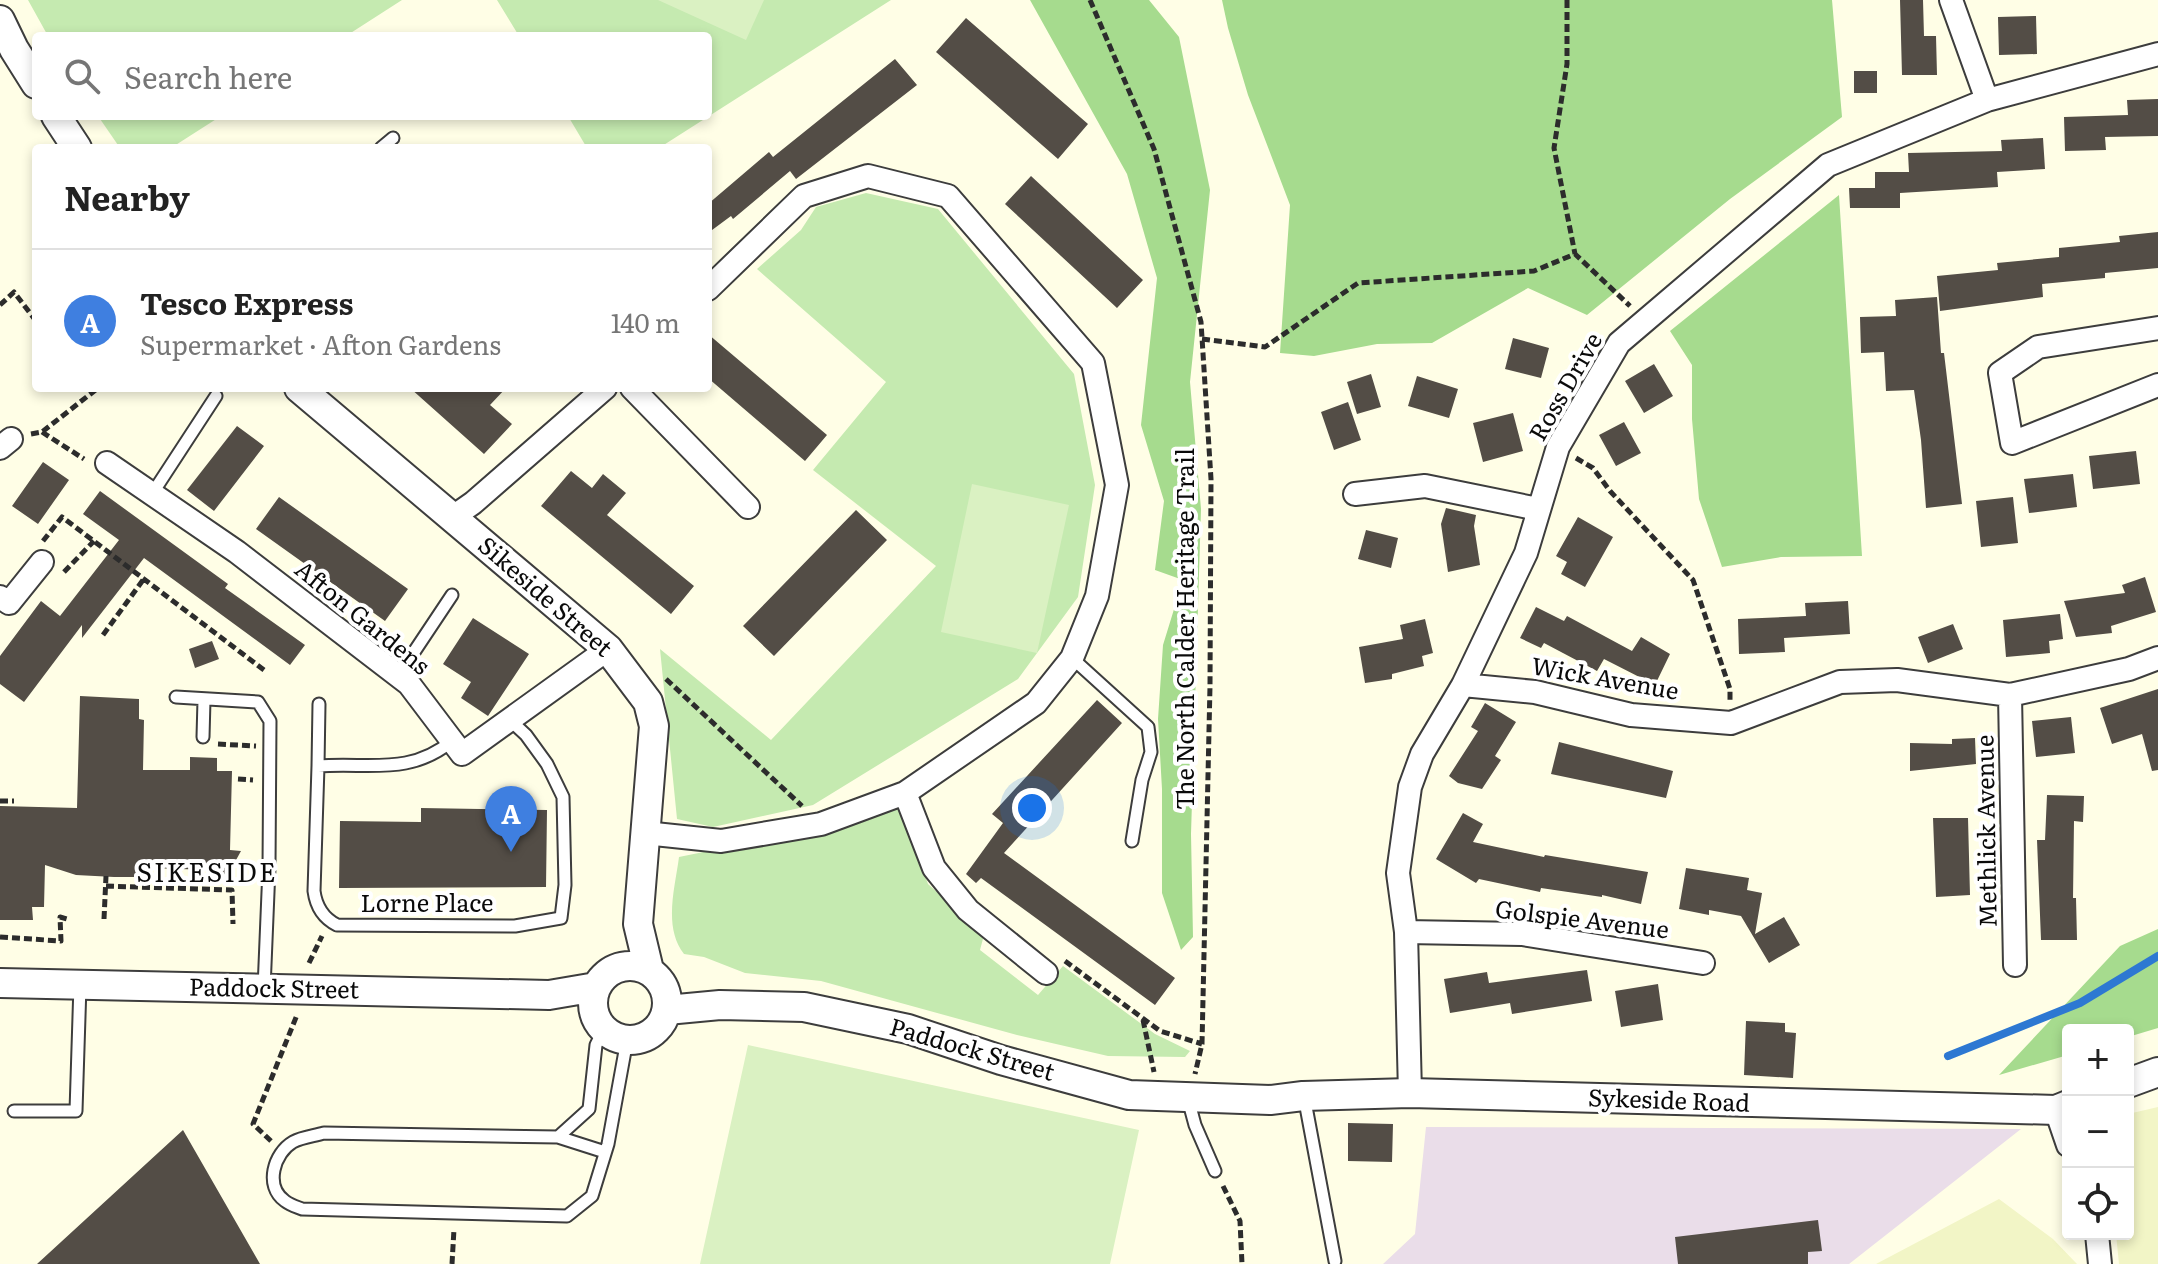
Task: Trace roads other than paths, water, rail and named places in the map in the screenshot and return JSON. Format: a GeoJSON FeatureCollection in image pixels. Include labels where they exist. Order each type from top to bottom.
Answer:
{"type":"FeatureCollection","features":[{"type":"Feature","properties":{"kind":"street"},"geometry":{"type":"LineString","coordinates":[[1951,0],[1987,100]]}},
{"type":"Feature","properties":{"kind":"street"},"geometry":{"type":"LineString","coordinates":[[0,20],[32,78]]}},
{"type":"Feature","properties":{"kind":"street","name":"Ross Drive"},"geometry":{"type":"LineString","coordinates":[[1410,1093],[1406,932],[1398,873],[1410,787],[1422,754],[1463,685],[1526,553],[1558,447],[1619,343],[1828,165],[1987,100],[2158,54]]}},
{"type":"Feature","properties":{"kind":"street"},"geometry":{"type":"LineString","coordinates":[[59,120],[74,144]]}},
{"type":"Feature","properties":{"kind":"street"},"geometry":{"type":"LineString","coordinates":[[645,833],[721,841],[821,824],[905,793],[1036,703],[1072,658],[1097,596],[1117,485],[1093,363],[948,196],[868,176],[804,196],[712,285]]}},
{"type":"Feature","properties":{"kind":"street"},"geometry":{"type":"LineString","coordinates":[[2158,328],[2038,347],[2000,373],[2012,443],[2158,385]]}},
{"type":"Feature","properties":{"kind":"street","name":"Sikeside Street"},"geometry":{"type":"LineString","coordinates":[[304,392],[608,649],[648,702],[654,726],[638,924],[607,1008]]}},
{"type":"Feature","properties":{"kind":"street"},"geometry":{"type":"LineString","coordinates":[[453,517],[600,392]]}},
{"type":"Feature","properties":{"kind":"street"},"geometry":{"type":"LineString","coordinates":[[636,392],[748,507]]}},
{"type":"Feature","properties":{"kind":"street","name":"Afton Gardens"},"geometry":{"type":"LineString","coordinates":[[107,463],[237,552],[409,684],[452,741]]}},
{"type":"Feature","properties":{"kind":"street"},"geometry":{"type":"LineString","coordinates":[[1355,494],[1425,486],[1538,509]]}},
{"type":"Feature","properties":{"kind":"street"},"geometry":{"type":"LineString","coordinates":[[0,597],[9,603],[42,558]]}},
{"type":"Feature","properties":{"kind":"street"},"geometry":{"type":"LineString","coordinates":[[452,741],[462,754],[608,649]]}},
{"type":"Feature","properties":{"kind":"street","name":"Wick Avenue"},"geometry":{"type":"LineString","coordinates":[[1463,685],[1535,692],[1631,715],[1731,723],[1840,682],[1897,680],[2010,695],[2129,669],[2158,658]]}},
{"type":"Feature","properties":{"kind":"street","name":"Methlick Avenue"},"geometry":{"type":"LineString","coordinates":[[2010,695],[2015,965]]}},
{"type":"Feature","properties":{"kind":"street"},"geometry":{"type":"LineString","coordinates":[[905,793],[934,868],[968,910],[1046,973]]}},
{"type":"Feature","properties":{"kind":"street","name":"Sikeside Street"},"geometry":{"type":"LineString","coordinates":[[638,924],[660,990]]}},
{"type":"Feature","properties":{"kind":"street","name":"Golspie Avenue"},"geometry":{"type":"LineString","coordinates":[[1406,932],[1522,934],[1703,963]]}},
{"type":"Feature","properties":{"kind":"street","name":"Paddock Street"},"geometry":{"type":"LineString","coordinates":[[0,983],[549,995],[607,1008],[627,966],[660,990],[720,1005],[804,1007],[908,1029],[1001,1060],[1129,1095],[1270,1100]]}},
{"type":"Feature","properties":{"kind":"street"},"geometry":{"type":"LineString","coordinates":[[607,1008],[648,1036],[658,1028],[660,990]]}},
{"type":"Feature","properties":{"kind":"street"},"geometry":{"type":"LineString","coordinates":[[2134,1081],[2158,1072]]}},
{"type":"Feature","properties":{"kind":"street","name":"Sykeside Road"},"geometry":{"type":"LineString","coordinates":[[1270,1100],[1410,1093],[2062,1107]]}},
{"type":"Feature","properties":{"kind":"street"},"geometry":{"type":"LineString","coordinates":[[2098,1240],[2100,1264]]}},
{"type":"Feature","properties":{"kind":"lane"},"geometry":{"type":"LineString","coordinates":[[386,144],[393,138]]}},
{"type":"Feature","properties":{"kind":"lane"},"geometry":{"type":"LineString","coordinates":[[152,494],[216,396]]}},
{"type":"Feature","properties":{"kind":"lane"},"geometry":{"type":"LineString","coordinates":[[398,676],[452,595]]}},
{"type":"Feature","properties":{"kind":"lane"},"geometry":{"type":"LineString","coordinates":[[1072,658],[1148,727],[1151,752],[1142,780],[1132,841]]}},
{"type":"Feature","properties":{"kind":"lane"},"geometry":{"type":"LineString","coordinates":[[176,697],[258,702],[270,721],[264,990]]}},
{"type":"Feature","properties":{"kind":"lane"},"geometry":{"type":"LineString","coordinates":[[203,737],[204,700]]}},
{"type":"Feature","properties":{"kind":"lane","name":"Lorne Place"},"geometry":{"type":"LineString","coordinates":[[319,704],[314,891],[316,904],[329,921],[337,925],[515,926],[561,918],[565,885],[563,797],[547,764],[526,735],[510,720]]}},
{"type":"Feature","properties":{"kind":"lane"},"geometry":{"type":"LineString","coordinates":[[318,766],[398,766],[436,754],[452,741]]}},
{"type":"Feature","properties":{"kind":"lane"},"geometry":{"type":"LineString","coordinates":[[14,1111],[76,1111],[80,984]]}},
{"type":"Feature","properties":{"kind":"lane"},"geometry":{"type":"LineString","coordinates":[[558,1137],[589,1109],[596,1045],[607,1008]]}},
{"type":"Feature","properties":{"kind":"lane"},"geometry":{"type":"LineString","coordinates":[[605,1152],[558,1137],[324,1133],[296,1140],[281,1151],[274,1169],[274,1184],[283,1200],[302,1209],[567,1216],[592,1196],[605,1152],[607,1008]]}},
{"type":"Feature","properties":{"kind":"lane"},"geometry":{"type":"LineString","coordinates":[[1303,1096],[1335,1261]]}},
{"type":"Feature","properties":{"kind":"lane"},"geometry":{"type":"LineString","coordinates":[[1188,1099],[1195,1125],[1215,1171]]}},
{"type":"Feature","properties":{"kind":"waterway"},"geometry":{"type":"LineString","coordinates":[[1948,1056],[2080,1003],[2158,956]]}},
{"type":"Feature","properties":{"kind":"place","name":"Tesco Express"},"geometry":{"type":"Point","coordinates":[511,852]}},
{"type":"Feature","properties":{"kind":"district","name":"SIKESIDE"},"geometry":{"type":"Point","coordinates":[207,873]}}]}
